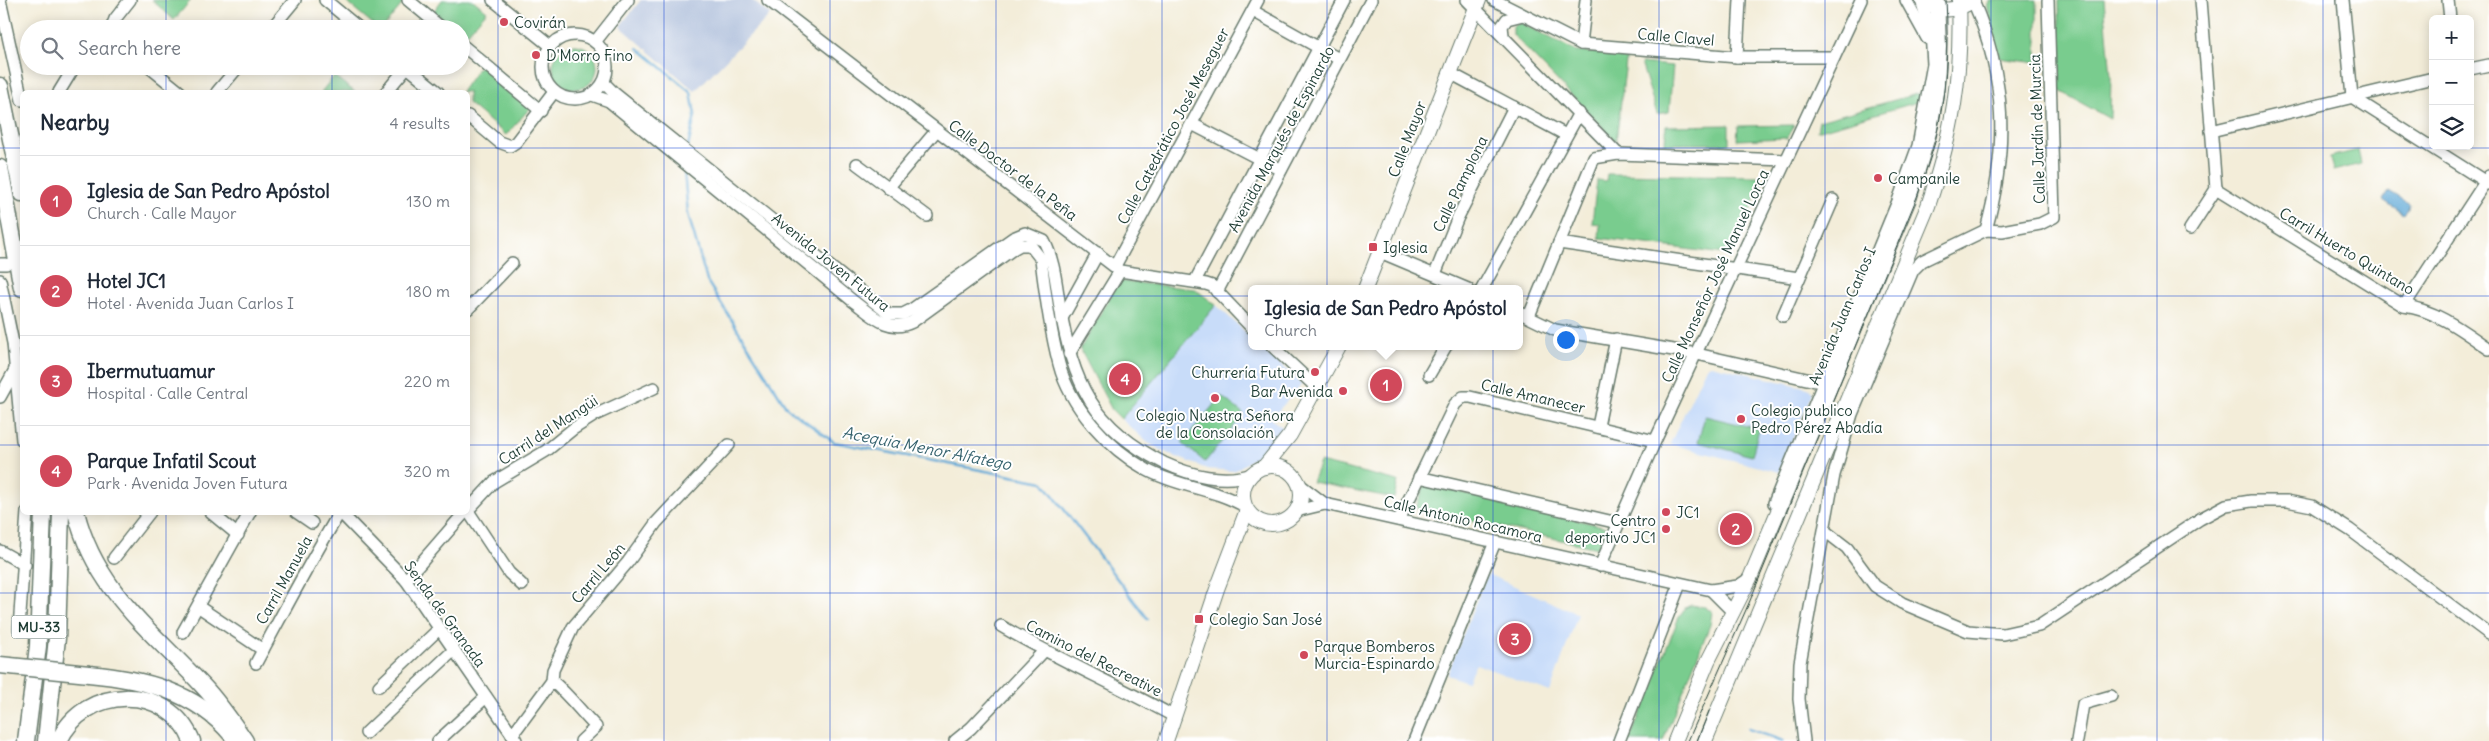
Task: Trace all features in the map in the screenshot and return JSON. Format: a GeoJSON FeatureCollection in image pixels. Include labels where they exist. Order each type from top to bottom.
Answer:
{"type":"FeatureCollection","features":[{"type":"Feature","properties":{"kind":"highway"},"geometry":{"type":"LineString","coordinates":[[0,86],[20,183]]}},
{"type":"Feature","properties":{"kind":"highway"},"geometry":{"type":"LineString","coordinates":[[0,168],[20,277]]}},
{"type":"Feature","properties":{"kind":"highway","name":"MU-33"},"geometry":{"type":"LineString","coordinates":[[25,741],[30,716],[38,637],[43,515]]}},
{"type":"Feature","properties":{"kind":"highway","name":"MU-33"},"geometry":{"type":"LineString","coordinates":[[46,741],[57,638],[61,515]]}},
{"type":"Feature","properties":{"kind":"highway"},"geometry":{"type":"LineString","coordinates":[[77,515],[89,551],[116,596],[202,685],[245,741]]}},
{"type":"Feature","properties":{"kind":"highway"},"geometry":{"type":"LineString","coordinates":[[0,665],[135,679],[173,691],[202,709],[237,741]]}},
{"type":"Feature","properties":{"kind":"highway"},"geometry":{"type":"LineString","coordinates":[[59,741],[73,718],[89,706],[108,699],[130,697],[151,701],[168,710],[184,726],[192,741]]}},
{"type":"Feature","properties":{"kind":"main road"},"geometry":{"type":"LineString","coordinates":[[1705,741],[1928,206],[1945,152],[1954,112],[1961,41],[1968,2],[1937,4],[1923,0]]}},
{"type":"Feature","properties":{"kind":"main road","name":"Calle Mayor"},"geometry":{"type":"LineString","coordinates":[[1367,285],[1450,73],[1474,2]]}},
{"type":"Feature","properties":{"kind":"main road","name":"Avenida Juan Carlos I"},"geometry":{"type":"LineString","coordinates":[[1675,741],[1906,206],[1921,163],[1930,129],[1937,87],[1939,47],[1937,4]]}},
{"type":"Feature","properties":{"kind":"main road"},"geometry":{"type":"LineString","coordinates":[[1166,741],[1246,508],[1243,493],[1248,479],[1290,435],[1337,350]]}},
{"type":"Feature","properties":{"kind":"main road"},"geometry":{"type":"LineString","coordinates":[[1287,470],[1285,452],[1290,435]]}},
{"type":"Feature","properties":{"kind":"main road"},"geometry":{"type":"LineString","coordinates":[[1236,539],[1250,526],[1260,521],[1280,523],[1296,511],[1301,498],[1299,484],[1287,470],[1276,466],[1258,470]]}},
{"type":"Feature","properties":{"kind":"main road"},"geometry":{"type":"LineString","coordinates":[[1246,508],[1260,521]]}},
{"type":"Feature","properties":{"kind":"street"},"geometry":{"type":"LineString","coordinates":[[0,0],[20,91]]}},
{"type":"Feature","properties":{"kind":"street"},"geometry":{"type":"LineString","coordinates":[[114,20],[130,0]]}},
{"type":"Feature","properties":{"kind":"street"},"geometry":{"type":"LineString","coordinates":[[278,20],[295,0]]}},
{"type":"Feature","properties":{"kind":"street"},"geometry":{"type":"LineString","coordinates":[[325,0],[349,20]]}},
{"type":"Feature","properties":{"kind":"street"},"geometry":{"type":"LineString","coordinates":[[408,0],[432,20]]}},
{"type":"Feature","properties":{"kind":"street"},"geometry":{"type":"LineString","coordinates":[[493,0],[550,46]]}},
{"type":"Feature","properties":{"kind":"street"},"geometry":{"type":"LineString","coordinates":[[595,42],[628,0]]}},
{"type":"Feature","properties":{"kind":"street","name":"Calle Doctor de la Peña"},"geometry":{"type":"LineString","coordinates":[[768,0],[936,131],[1117,268],[1195,281],[1212,286],[1248,324]]}},
{"type":"Feature","properties":{"kind":"street","name":"Calle Catedrático José Meseguer"},"geometry":{"type":"LineString","coordinates":[[1069,354],[1117,268],[1258,0]]}},
{"type":"Feature","properties":{"kind":"street","name":"Avenida Marqués de Espinardo"},"geometry":{"type":"LineString","coordinates":[[1195,281],[1344,0]]}},
{"type":"Feature","properties":{"kind":"street","name":"Avenida Marqués de Espinardo"},"geometry":{"type":"LineString","coordinates":[[1217,292],[1371,0]]}},
{"type":"Feature","properties":{"kind":"street","name":"Calle Clavel"},"geometry":{"type":"LineString","coordinates":[[1494,0],[1581,44],[1737,57],[1834,57]]}},
{"type":"Feature","properties":{"kind":"street"},"geometry":{"type":"LineString","coordinates":[[1581,44],[1586,0]]}},
{"type":"Feature","properties":{"kind":"street"},"geometry":{"type":"LineString","coordinates":[[1737,57],[1740,0]]}},
{"type":"Feature","properties":{"kind":"street","name":"Calle Monseñor José Manuel Lorca"},"geometry":{"type":"LineString","coordinates":[[1600,566],[1735,267],[1861,0]]}},
{"type":"Feature","properties":{"kind":"street"},"geometry":{"type":"LineString","coordinates":[[1906,0],[1927,38],[1933,64]]}},
{"type":"Feature","properties":{"kind":"street"},"geometry":{"type":"LineString","coordinates":[[1711,590],[1742,587],[1911,167],[1926,110],[1933,64],[1931,32],[1923,0]]}},
{"type":"Feature","properties":{"kind":"street","name":"Calle Jardín de Murcia"},"geometry":{"type":"LineString","coordinates":[[1804,741],[1798,698],[1800,663],[1834,475],[1852,414],[1913,270],[1922,261],[1986,230],[2002,231],[2030,226],[2054,217],[2048,0]]}},
{"type":"Feature","properties":{"kind":"street"},"geometry":{"type":"LineString","coordinates":[[2190,229],[2216,189],[2201,0]]}},
{"type":"Feature","properties":{"kind":"street"},"geometry":{"type":"LineString","coordinates":[[2344,0],[2352,97]]}},
{"type":"Feature","properties":{"kind":"street"},"geometry":{"type":"LineString","coordinates":[[2448,0],[2450,15]]}},
{"type":"Feature","properties":{"kind":"street"},"geometry":{"type":"LineString","coordinates":[[1474,2],[1503,35],[1618,154]]}},
{"type":"Feature","properties":{"kind":"street"},"geometry":{"type":"LineString","coordinates":[[1968,2],[1986,32],[2000,95],[2002,148],[1996,195],[1986,230]]}},
{"type":"Feature","properties":{"kind":"street"},"geometry":{"type":"LineString","coordinates":[[1252,11],[1339,59]]}},
{"type":"Feature","properties":{"kind":"street"},"geometry":{"type":"LineString","coordinates":[[1503,35],[1502,26],[1507,19],[1523,15]]}},
{"type":"Feature","properties":{"kind":"street"},"geometry":{"type":"LineString","coordinates":[[566,36],[586,36],[595,42],[603,51],[607,63],[604,82],[592,95],[579,100],[566,98],[554,92],[546,82],[542,70],[544,58],[550,46],[566,36]]}},
{"type":"Feature","properties":{"kind":"street"},"geometry":{"type":"LineString","coordinates":[[470,51],[541,110]]}},
{"type":"Feature","properties":{"kind":"street"},"geometry":{"type":"LineString","coordinates":[[2474,68],[2489,65]]}},
{"type":"Feature","properties":{"kind":"street"},"geometry":{"type":"LineString","coordinates":[[1450,73],[1566,135]]}},
{"type":"Feature","properties":{"kind":"street"},"geometry":{"type":"LineString","coordinates":[[60,90],[69,75]]}},
{"type":"Feature","properties":{"kind":"street"},"geometry":{"type":"LineString","coordinates":[[159,75],[178,90]]}},
{"type":"Feature","properties":{"kind":"street"},"geometry":{"type":"LineString","coordinates":[[219,90],[231,75]]}},
{"type":"Feature","properties":{"kind":"street"},"geometry":{"type":"LineString","coordinates":[[388,90],[400,75]]}},
{"type":"Feature","properties":{"kind":"street"},"geometry":{"type":"LineString","coordinates":[[417,75],[436,90]]}},
{"type":"Feature","properties":{"kind":"street"},"geometry":{"type":"LineString","coordinates":[[2212,131],[2429,79]]}},
{"type":"Feature","properties":{"kind":"street","name":"Avenida Joven Futura"},"geometry":{"type":"LineString","coordinates":[[604,82],[614,93],[889,314],[904,314],[911,310],[1012,238],[1025,233],[1044,241],[1050,253],[1069,354],[1075,372],[1094,408],[1107,423],[1139,450],[1175,468],[1208,476],[1232,479],[1258,470]]}},
{"type":"Feature","properties":{"kind":"street"},"geometry":{"type":"LineString","coordinates":[[470,118],[499,142],[510,146],[516,142],[554,92]]}},
{"type":"Feature","properties":{"kind":"street","name":"Avenida Joven Futura"},"geometry":{"type":"LineString","coordinates":[[592,95],[609,101],[853,301],[889,326],[900,326],[912,322],[1013,249],[1020,245],[1030,245],[1041,259],[1059,364],[1082,410],[1100,433],[1124,454],[1147,470],[1177,483],[1222,494],[1246,508]]}},
{"type":"Feature","properties":{"kind":"street"},"geometry":{"type":"LineString","coordinates":[[2352,97],[2488,180],[2404,306]]}},
{"type":"Feature","properties":{"kind":"street","name":"Calle Pamplona"},"geometry":{"type":"LineString","coordinates":[[1435,274],[1458,217],[1514,107]]}},
{"type":"Feature","properties":{"kind":"street"},"geometry":{"type":"LineString","coordinates":[[1484,285],[1579,114]]}},
{"type":"Feature","properties":{"kind":"street"},"geometry":{"type":"LineString","coordinates":[[1192,124],[1280,170]]}},
{"type":"Feature","properties":{"kind":"street"},"geometry":{"type":"LineString","coordinates":[[888,188],[936,131]]}},
{"type":"Feature","properties":{"kind":"street"},"geometry":{"type":"LineString","coordinates":[[1603,138],[1559,243],[1524,315],[1555,330],[1697,354],[1824,383]]}},
{"type":"Feature","properties":{"kind":"street"},"geometry":{"type":"LineString","coordinates":[[1594,158],[1618,154],[1786,160]]}},
{"type":"Feature","properties":{"kind":"street"},"geometry":{"type":"LineString","coordinates":[[857,164],[927,216]]}},
{"type":"Feature","properties":{"kind":"street","name":"Carril Huerto Quintano"},"geometry":{"type":"LineString","coordinates":[[2216,189],[2404,306],[2421,308],[2458,328],[2489,349]]}},
{"type":"Feature","properties":{"kind":"street"},"geometry":{"type":"LineString","coordinates":[[1783,316],[1833,200]]}},
{"type":"Feature","properties":{"kind":"street"},"geometry":{"type":"LineString","coordinates":[[1559,243],[1735,267],[1799,278]]}},
{"type":"Feature","properties":{"kind":"street"},"geometry":{"type":"LineString","coordinates":[[1380,252],[1459,285]]}},
{"type":"Feature","properties":{"kind":"street"},"geometry":{"type":"LineString","coordinates":[[1062,318],[1098,254]]}},
{"type":"Feature","properties":{"kind":"street"},"geometry":{"type":"LineString","coordinates":[[470,307],[512,263]]}},
{"type":"Feature","properties":{"kind":"street"},"geometry":{"type":"LineString","coordinates":[[0,280],[16,368],[20,416]]}},
{"type":"Feature","properties":{"kind":"street"},"geometry":{"type":"LineString","coordinates":[[1598,426],[1616,339]]}},
{"type":"Feature","properties":{"kind":"street"},"geometry":{"type":"LineString","coordinates":[[1276,350],[1317,388]]}},
{"type":"Feature","properties":{"kind":"street"},"geometry":{"type":"LineString","coordinates":[[1429,375],[1444,350]]}},
{"type":"Feature","properties":{"kind":"street"},"geometry":{"type":"LineString","coordinates":[[0,397],[16,368]]}},
{"type":"Feature","properties":{"kind":"street","name":"Carril del Mangüi"},"geometry":{"type":"LineString","coordinates":[[470,508],[494,482],[546,451],[573,429],[595,415],[654,388]]}},
{"type":"Feature","properties":{"kind":"street","name":"Calle Amanecer"},"geometry":{"type":"LineString","coordinates":[[1399,520],[1454,404],[1463,398],[1470,397],[1655,441]]}},
{"type":"Feature","properties":{"kind":"street","name":"Carril León"},"geometry":{"type":"LineString","coordinates":[[514,738],[552,680],[553,670],[573,627],[628,562],[656,523],[729,445]]}},
{"type":"Feature","properties":{"kind":"street"},"geometry":{"type":"LineString","coordinates":[[1419,477],[1618,523]]}},
{"type":"Feature","properties":{"kind":"street","name":"Calle Antonio Rocamora"},"geometry":{"type":"LineString","coordinates":[[1299,484],[1325,504],[1711,590]]}},
{"type":"Feature","properties":{"kind":"street"},"geometry":{"type":"LineString","coordinates":[[1825,531],[1847,548],[1875,586],[1902,603],[1968,630],[2003,634],[2039,626],[2200,519],[2226,505],[2251,501],[2287,501],[2312,506],[2350,530],[2489,634]]}},
{"type":"Feature","properties":{"kind":"street","name":"Calle Antonio Rocamora"},"geometry":{"type":"LineString","coordinates":[[1296,511],[1325,504]]}},
{"type":"Feature","properties":{"kind":"street"},"geometry":{"type":"LineString","coordinates":[[19,629],[25,565],[27,515]]}},
{"type":"Feature","properties":{"kind":"street"},"geometry":{"type":"LineString","coordinates":[[114,558],[148,515]]}},
{"type":"Feature","properties":{"kind":"street"},"geometry":{"type":"LineString","coordinates":[[214,515],[238,535]]}},
{"type":"Feature","properties":{"kind":"street"},"geometry":{"type":"LineString","coordinates":[[183,632],[199,607],[248,515]]}},
{"type":"Feature","properties":{"kind":"street"},"geometry":{"type":"LineString","coordinates":[[300,515],[312,523]]}},
{"type":"Feature","properties":{"kind":"street","name":"Carril Manuela"},"geometry":{"type":"LineString","coordinates":[[256,663],[306,574],[317,549],[338,515]]}},
{"type":"Feature","properties":{"kind":"street","name":"Senda de Granada"},"geometry":{"type":"LineString","coordinates":[[343,515],[406,580],[514,738]]}},
{"type":"Feature","properties":{"kind":"street","name":"Carril del Mangüi"},"geometry":{"type":"LineString","coordinates":[[406,580],[463,515]]}},
{"type":"Feature","properties":{"kind":"street"},"geometry":{"type":"LineString","coordinates":[[470,515],[510,573],[522,585]]}},
{"type":"Feature","properties":{"kind":"street"},"geometry":{"type":"LineString","coordinates":[[1414,741],[1495,542]]}},
{"type":"Feature","properties":{"kind":"street"},"geometry":{"type":"LineString","coordinates":[[0,551],[25,565]]}},
{"type":"Feature","properties":{"kind":"street"},"geometry":{"type":"LineString","coordinates":[[1618,741],[1680,584]]}},
{"type":"Feature","properties":{"kind":"street"},"geometry":{"type":"LineString","coordinates":[[1711,590],[1732,611]]}},
{"type":"Feature","properties":{"kind":"street"},"geometry":{"type":"LineString","coordinates":[[199,607],[263,650]]}},
{"type":"Feature","properties":{"kind":"street","name":"Camino del Recreative"},"geometry":{"type":"LineString","coordinates":[[1000,626],[1044,652],[1110,682],[1175,716]]}},
{"type":"Feature","properties":{"kind":"street"},"geometry":{"type":"LineString","coordinates":[[379,686],[440,628]]}},
{"type":"Feature","properties":{"kind":"street"},"geometry":{"type":"LineString","coordinates":[[366,733],[454,650]]}},
{"type":"Feature","properties":{"kind":"street"},"geometry":{"type":"LineString","coordinates":[[955,741],[971,728],[1044,652]]}},
{"type":"Feature","properties":{"kind":"street"},"geometry":{"type":"LineString","coordinates":[[552,680],[572,698],[582,713],[596,727],[581,741]]}},
{"type":"Feature","properties":{"kind":"street"},"geometry":{"type":"LineString","coordinates":[[2077,741],[2083,704],[2111,696]]}},
{"type":"Feature","properties":{"kind":"street"},"geometry":{"type":"LineString","coordinates":[[438,741],[486,697]]}},
{"type":"Feature","properties":{"kind":"shaded area"},"geometry":{"type":"Polygon","coordinates":[[[641,0],[752,0],[770,15],[695,91],[620,26],[641,0]]]}},
{"type":"Feature","properties":{"kind":"shaded area","name":"Colegio Nuestra Señora de la Consolación"},"geometry":{"type":"Polygon","coordinates":[[[1216,305],[1248,334],[1248,350],[1265,350],[1302,384],[1271,419],[1285,429],[1273,449],[1263,452],[1234,471],[1207,469],[1169,454],[1148,443],[1121,419],[1216,305]]]}},
{"type":"Feature","properties":{"kind":"shaded area","name":"Colegio publico Pedro Pérez Abadía"},"geometry":{"type":"Polygon","coordinates":[[[1711,365],[1811,390],[1812,393],[1779,472],[1670,444],[1706,367],[1711,365]]]}},
{"type":"Feature","properties":{"kind":"shaded area"},"geometry":{"type":"Polygon","coordinates":[[[1487,574],[1578,614],[1550,692],[1476,664],[1467,682],[1447,675],[1487,574]]]}},
{"type":"Feature","properties":{"kind":"green space"},"geometry":{"type":"Polygon","coordinates":[[[152,0],[191,0],[174,20],[152,0]]]}},
{"type":"Feature","properties":{"kind":"green space"},"geometry":{"type":"Polygon","coordinates":[[[344,0],[402,0],[404,2],[389,20],[368,20],[344,0]]]}},
{"type":"Feature","properties":{"kind":"green space"},"geometry":{"type":"Polygon","coordinates":[[[442,0],[473,0],[487,11],[470,30],[470,20],[443,20],[433,12],[442,0]]]}},
{"type":"Feature","properties":{"kind":"green space"},"geometry":{"type":"Polygon","coordinates":[[[1990,0],[2037,0],[2037,63],[1999,58],[1987,5],[1990,0]]]}},
{"type":"Feature","properties":{"kind":"green space"},"geometry":{"type":"Polygon","coordinates":[[[2059,0],[2104,0],[2111,76],[2110,119],[2060,91],[2059,0]]]}},
{"type":"Feature","properties":{"kind":"green space"},"geometry":{"type":"Polygon","coordinates":[[[1517,23],[1522,23],[1577,52],[1627,54],[1616,141],[1513,35],[1513,26],[1517,23]]]}},
{"type":"Feature","properties":{"kind":"green space"},"geometry":{"type":"Polygon","coordinates":[[[575,45],[587,49],[593,55],[597,67],[593,79],[587,85],[575,89],[563,85],[557,79],[553,67],[557,55],[563,49],[575,45]]]}},
{"type":"Feature","properties":{"kind":"green space"},"geometry":{"type":"Polygon","coordinates":[[[1641,63],[1673,66],[1669,112],[1657,114],[1641,63]]]}},
{"type":"Feature","properties":{"kind":"green space"},"geometry":{"type":"Polygon","coordinates":[[[480,65],[532,106],[506,135],[470,105],[470,90],[462,90],[480,65]]]}},
{"type":"Feature","properties":{"kind":"green space"},"geometry":{"type":"Polygon","coordinates":[[[334,76],[352,90],[323,90],[334,76]]]}},
{"type":"Feature","properties":{"kind":"green space"},"geometry":{"type":"Polygon","coordinates":[[[1920,93],[1921,101],[1817,131],[1819,121],[1920,93]]]}},
{"type":"Feature","properties":{"kind":"green space"},"geometry":{"type":"Polygon","coordinates":[[[1729,125],[1729,144],[1665,144],[1666,126],[1729,125]]]}},
{"type":"Feature","properties":{"kind":"green space"},"geometry":{"type":"Polygon","coordinates":[[[1794,125],[1787,138],[1737,140],[1738,126],[1794,125]]]}},
{"type":"Feature","properties":{"kind":"green space"},"geometry":{"type":"Polygon","coordinates":[[[2358,150],[2361,164],[2333,171],[2330,157],[2358,150]]]}},
{"type":"Feature","properties":{"kind":"green space"},"geometry":{"type":"Polygon","coordinates":[[[1607,174],[1758,176],[1762,183],[1734,248],[1728,246],[1724,254],[1599,238],[1600,224],[1592,223],[1597,180],[1606,181],[1607,174]]]}},
{"type":"Feature","properties":{"kind":"green space"},"geometry":{"type":"Polygon","coordinates":[[[1119,281],[1195,289],[1216,305],[1121,419],[1112,410],[1080,349],[1119,281]]]}},
{"type":"Feature","properties":{"kind":"green space"},"geometry":{"type":"Polygon","coordinates":[[[1221,396],[1244,414],[1205,462],[1182,443],[1221,396]]]}},
{"type":"Feature","properties":{"kind":"green space"},"geometry":{"type":"Polygon","coordinates":[[[1705,416],[1759,429],[1752,456],[1698,442],[1705,416]]]}},
{"type":"Feature","properties":{"kind":"green space"},"geometry":{"type":"Polygon","coordinates":[[[1320,462],[1398,481],[1394,498],[1312,482],[1320,462]]]}},
{"type":"Feature","properties":{"kind":"green space"},"geometry":{"type":"Polygon","coordinates":[[[1425,484],[1607,527],[1597,548],[1416,508],[1425,484]]]}},
{"type":"Feature","properties":{"kind":"green space"},"geometry":{"type":"Polygon","coordinates":[[[1691,605],[1705,607],[1712,612],[1710,625],[1663,741],[1629,741],[1679,617],[1685,608],[1691,605]]]}},
{"type":"Feature","properties":{"kind":"water"},"geometry":{"type":"Polygon","coordinates":[[[2389,191],[2410,204],[2404,214],[2383,200],[2389,191]]]}},
{"type":"Feature","properties":{"kind":"waterway","name":"Acequia Menor Alfatego"},"geometry":{"type":"LineString","coordinates":[[638,48],[691,92],[695,115],[688,147]]}},
{"type":"Feature","properties":{"kind":"waterway","name":"Acequia Menor Alfatego"},"geometry":{"type":"LineString","coordinates":[[684,171],[688,214],[707,281],[787,408],[834,442],[1043,482],[1148,619]]}},
{"type":"Feature","properties":{"kind":"waterway","name":"Acequia Menor Alfatego"},"geometry":{"type":"LineString","coordinates":[[1748,729],[1783,741]]}},
{"type":"Feature","properties":{"kind":"tram line"},"geometry":{"type":"LineString","coordinates":[[1688,741],[1749,603],[1917,197],[1929,163],[1939,125],[1944,89],[1947,53],[1946,0]]}},
{"type":"Feature","properties":{"kind":"tram line"},"geometry":{"type":"LineString","coordinates":[[1697,741],[1709,711]]}},
{"type":"Feature","properties":{"kind":"place","name":"Covirán"},"geometry":{"type":"Point","coordinates":[504,22]}},
{"type":"Feature","properties":{"kind":"place","name":"D'Morro Fino"},"geometry":{"type":"Point","coordinates":[536,55]}},
{"type":"Feature","properties":{"kind":"place","name":"Campanile"},"geometry":{"type":"Point","coordinates":[1878,178]}},
{"type":"Feature","properties":{"kind":"place","name":"Iglesia"},"geometry":{"type":"Point","coordinates":[1373,247]}},
{"type":"Feature","properties":{"kind":"place","name":"Churrería Futura"},"geometry":{"type":"Point","coordinates":[1315,372]}},
{"type":"Feature","properties":{"kind":"place","name":"Parque Infatil Scout"},"geometry":{"type":"Point","coordinates":[1125,379]}},
{"type":"Feature","properties":{"kind":"place","name":"Iglesia de San Pedro Apóstol"},"geometry":{"type":"Point","coordinates":[1386,385]}},
{"type":"Feature","properties":{"kind":"place","name":"Bar Avenida"},"geometry":{"type":"Point","coordinates":[1343,391]}},
{"type":"Feature","properties":{"kind":"place","name":"Colegio Nuestra Señora de la Consolación"},"geometry":{"type":"Point","coordinates":[1215,398]}},
{"type":"Feature","properties":{"kind":"place","name":"Colegio publico Pedro Pérez Abadía"},"geometry":{"type":"Point","coordinates":[1741,419]}},
{"type":"Feature","properties":{"kind":"place","name":"JC1"},"geometry":{"type":"Point","coordinates":[1666,512]}},
{"type":"Feature","properties":{"kind":"place","name":"Centro deportivo JC1"},"geometry":{"type":"Point","coordinates":[1666,529]}},
{"type":"Feature","properties":{"kind":"place","name":"Hotel JC1"},"geometry":{"type":"Point","coordinates":[1736,529]}},
{"type":"Feature","properties":{"kind":"place","name":"Colegio San José"},"geometry":{"type":"Point","coordinates":[1199,619]}},
{"type":"Feature","properties":{"kind":"place","name":"Ibermutuamur"},"geometry":{"type":"Point","coordinates":[1515,639]}},
{"type":"Feature","properties":{"kind":"place","name":"Parque Bomberos Murcia-Espinardo"},"geometry":{"type":"Point","coordinates":[1304,655]}}]}
